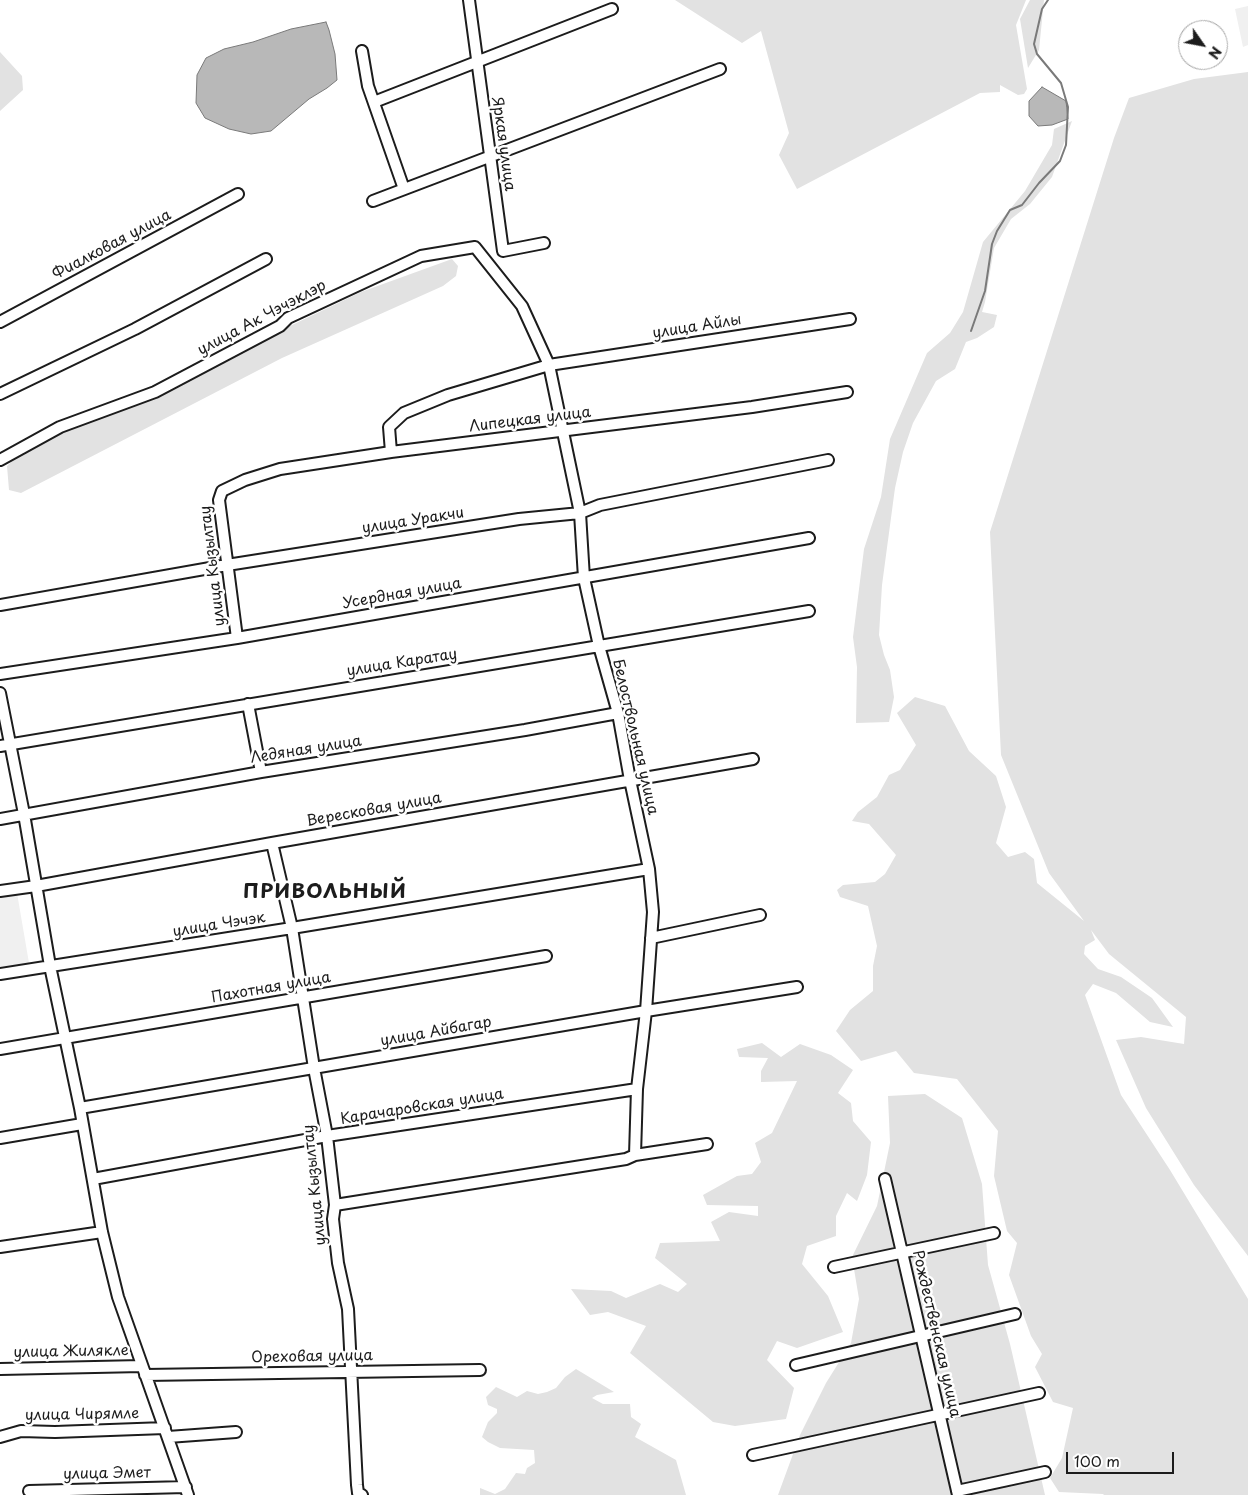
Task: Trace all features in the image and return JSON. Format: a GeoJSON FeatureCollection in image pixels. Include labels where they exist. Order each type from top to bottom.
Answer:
{"type":"FeatureCollection","features":[{"type":"Feature","properties":{"kind":"street","name":"Яркая улица"},"geometry":{"type":"LineString","coordinates":[[468,0],[503,251],[544,243]]}},
{"type":"Feature","properties":{"kind":"street"},"geometry":{"type":"LineString","coordinates":[[374,102],[612,9]]}},
{"type":"Feature","properties":{"kind":"street"},"geometry":{"type":"LineString","coordinates":[[362,50],[368,86],[404,189]]}},
{"type":"Feature","properties":{"kind":"street"},"geometry":{"type":"LineString","coordinates":[[373,201],[720,69]]}},
{"type":"Feature","properties":{"kind":"street","name":"Фиалковая улица"},"geometry":{"type":"LineString","coordinates":[[0,322],[238,194]]}},
{"type":"Feature","properties":{"kind":"street","name":"улица Ак Чэчэклэр"},"geometry":{"type":"LineString","coordinates":[[0,460],[60,427],[155,392],[280,326],[288,318],[421,256],[476,247],[522,306]]}},
{"type":"Feature","properties":{"kind":"street"},"geometry":{"type":"LineString","coordinates":[[0,394],[135,329],[266,259]]}},
{"type":"Feature","properties":{"kind":"street","name":"Белоствольная улица"},"geometry":{"type":"LineString","coordinates":[[522,306],[549,365],[580,513],[584,578],[599,646],[618,713],[649,869],[653,912],[646,1011],[637,1090],[635,1155]]}},
{"type":"Feature","properties":{"kind":"street","name":"улица Айлы"},"geometry":{"type":"LineString","coordinates":[[391,452],[390,427],[404,413],[448,396],[549,365],[850,319]]}},
{"type":"Feature","properties":{"kind":"street","name":"Липецкая улица"},"geometry":{"type":"LineString","coordinates":[[222,491],[245,480],[280,469],[391,452],[752,407],[847,392]]}},
{"type":"Feature","properties":{"kind":"street","name":"улица Уракчи"},"geometry":{"type":"LineString","coordinates":[[0,605],[227,565],[519,519],[580,513],[600,506],[828,460]]}},
{"type":"Feature","properties":{"kind":"street","name":"улица Кызылтау"},"geometry":{"type":"LineString","coordinates":[[222,491],[219,500],[237,638]]}},
{"type":"Feature","properties":{"kind":"street","name":"Усердная улица"},"geometry":{"type":"LineString","coordinates":[[0,674],[237,638],[584,578],[691,557],[809,538]]}},
{"type":"Feature","properties":{"kind":"street","name":"улица Каратау"},"geometry":{"type":"LineString","coordinates":[[5,745],[809,611]]}},
{"type":"Feature","properties":{"kind":"street"},"geometry":{"type":"LineString","coordinates":[[0,693],[5,745],[24,814],[50,966],[80,1108],[104,1242],[118,1297],[187,1491]]}},
{"type":"Feature","properties":{"kind":"street"},"geometry":{"type":"LineString","coordinates":[[248,704],[261,772]]}},
{"type":"Feature","properties":{"kind":"street","name":"Ледяная улица"},"geometry":{"type":"LineString","coordinates":[[0,819],[261,772],[525,730],[618,713]]}},
{"type":"Feature","properties":{"kind":"street","name":"Вересковая улица"},"geometry":{"type":"LineString","coordinates":[[0,891],[753,759]]}},
{"type":"Feature","properties":{"kind":"street","name":"улица Кызылтау"},"geometry":{"type":"LineString","coordinates":[[272,843],[292,928],[314,1068],[327,1136],[335,1205],[333,1219],[338,1263],[348,1309],[357,1485],[358,1493],[362,1495]]}},
{"type":"Feature","properties":{"kind":"street","name":"улица Чэчэк"},"geometry":{"type":"LineString","coordinates":[[0,974],[649,869]]}},
{"type":"Feature","properties":{"kind":"street"},"geometry":{"type":"LineString","coordinates":[[651,938],[760,914]]}},
{"type":"Feature","properties":{"kind":"street","name":"Пахотная улица"},"geometry":{"type":"LineString","coordinates":[[0,1049],[546,956]]}},
{"type":"Feature","properties":{"kind":"street","name":"улица Айбагар"},"geometry":{"type":"LineString","coordinates":[[80,1108],[797,987]]}},
{"type":"Feature","properties":{"kind":"street","name":"Карачаровская улица"},"geometry":{"type":"LineString","coordinates":[[93,1179],[327,1136],[637,1090]]}},
{"type":"Feature","properties":{"kind":"street"},"geometry":{"type":"LineString","coordinates":[[0,1138],[82,1124]]}},
{"type":"Feature","properties":{"kind":"street"},"geometry":{"type":"LineString","coordinates":[[335,1205],[626,1159],[635,1155],[707,1144]]}},
{"type":"Feature","properties":{"kind":"street","name":"Рождественская улица"},"geometry":{"type":"LineString","coordinates":[[885,1179],[958,1493]]}},
{"type":"Feature","properties":{"kind":"street"},"geometry":{"type":"LineString","coordinates":[[0,1247],[102,1232]]}},
{"type":"Feature","properties":{"kind":"street"},"geometry":{"type":"LineString","coordinates":[[834,1267],[994,1232]]}},
{"type":"Feature","properties":{"kind":"street"},"geometry":{"type":"LineString","coordinates":[[796,1365],[1015,1314]]}},
{"type":"Feature","properties":{"kind":"street","name":"улица Жилякле"},"geometry":{"type":"LineString","coordinates":[[0,1368],[144,1370]]}},
{"type":"Feature","properties":{"kind":"street","name":"Ореховая улица"},"geometry":{"type":"LineString","coordinates":[[144,1370],[480,1370]]}},
{"type":"Feature","properties":{"kind":"street"},"geometry":{"type":"LineString","coordinates":[[753,1456],[1038,1392]]}},
{"type":"Feature","properties":{"kind":"street","name":"улица Чирямле"},"geometry":{"type":"LineString","coordinates":[[0,1437],[21,1431],[236,1432]]}},
{"type":"Feature","properties":{"kind":"street"},"geometry":{"type":"LineString","coordinates":[[958,1493],[1045,1472]]}},
{"type":"Feature","properties":{"kind":"street","name":"улица Эмет"},"geometry":{"type":"LineString","coordinates":[[29,1490],[187,1491]]}},
{"type":"Feature","properties":{"kind":"shaded area"},"geometry":{"type":"Polygon","coordinates":[[[675,0],[1026,0],[1016,25],[1027,89],[1024,94],[1018,95],[1000,85],[1000,92],[980,93],[797,189],[779,155],[789,133],[761,31],[742,43],[675,0]]]}},
{"type":"Feature","properties":{"kind":"shaded area"},"geometry":{"type":"Polygon","coordinates":[[[1030,0],[1044,0],[1039,50],[1028,68],[1020,19],[1030,0]]]}},
{"type":"Feature","properties":{"kind":"shaded area"},"geometry":{"type":"Polygon","coordinates":[[[1248,6],[1248,45],[1243,47],[1235,9],[1248,6]]]}},
{"type":"Feature","properties":{"kind":"shaded area"},"geometry":{"type":"Polygon","coordinates":[[[326,22],[335,54],[337,80],[327,88],[309,99],[271,131],[251,134],[229,129],[205,118],[196,103],[197,75],[206,58],[224,49],[253,42],[291,29],[326,22]]]}},
{"type":"Feature","properties":{"kind":"shaded area"},"geometry":{"type":"Polygon","coordinates":[[[0,52],[22,76],[23,90],[0,111],[0,52]]]}},
{"type":"Feature","properties":{"kind":"shaded area"},"geometry":{"type":"Polygon","coordinates":[[[1248,72],[1248,1256],[1194,1185],[1146,1108],[1116,1040],[1141,1037],[1184,1044],[1186,1017],[1109,954],[1091,930],[1095,940],[1085,946],[1084,954],[1098,969],[1121,977],[1152,998],[1173,1027],[1150,1022],[1116,993],[1093,984],[1085,995],[1121,1095],[1170,1170],[1248,1299],[1248,1495],[1104,1495],[1059,1492],[1050,1478],[1062,1458],[1073,1408],[1053,1402],[1035,1367],[1042,1354],[1031,1336],[1009,1275],[1017,1243],[1007,1231],[994,1176],[998,1131],[957,1079],[914,1073],[896,1051],[861,1061],[836,1031],[850,1010],[873,991],[873,966],[877,946],[868,906],[840,897],[837,890],[843,885],[875,882],[885,874],[896,855],[869,824],[852,821],[858,812],[877,797],[889,775],[900,770],[916,745],[897,713],[915,697],[945,706],[969,751],[996,776],[1006,807],[996,843],[1008,857],[1025,852],[1034,859],[1037,883],[1084,921],[1049,873],[1001,755],[990,532],[1114,138],[1129,98],[1194,79],[1248,72]]]}},
{"type":"Feature","properties":{"kind":"shaded area"},"geometry":{"type":"Polygon","coordinates":[[[1042,87],[1066,101],[1068,119],[1052,125],[1038,126],[1029,116],[1029,101],[1042,87]]]}},
{"type":"Feature","properties":{"kind":"shaded area"},"geometry":{"type":"Polygon","coordinates":[[[1072,121],[1052,177],[1030,204],[1011,219],[994,248],[982,312],[997,315],[994,327],[977,338],[966,342],[955,369],[936,381],[913,423],[903,452],[895,488],[882,585],[879,635],[890,670],[894,697],[889,722],[856,723],[857,667],[853,637],[864,549],[881,497],[890,439],[927,353],[950,333],[963,312],[983,242],[1025,191],[1052,145],[1054,129],[1072,121]]]}},
{"type":"Feature","properties":{"kind":"shaded area"},"geometry":{"type":"Polygon","coordinates":[[[452,259],[458,266],[456,276],[443,286],[282,358],[21,493],[9,490],[7,466],[17,456],[97,415],[174,388],[244,348],[361,292],[452,259]]]}},
{"type":"Feature","properties":{"kind":"shaded area"},"geometry":{"type":"Polygon","coordinates":[[[17,893],[29,963],[0,967],[0,896],[17,893]]]}},
{"type":"Feature","properties":{"kind":"shaded area"},"geometry":{"type":"Polygon","coordinates":[[[762,1043],[781,1057],[800,1044],[831,1055],[853,1070],[838,1093],[851,1103],[853,1121],[871,1142],[867,1175],[857,1201],[847,1193],[836,1216],[836,1236],[807,1246],[802,1264],[828,1296],[843,1332],[797,1348],[777,1341],[767,1360],[794,1388],[786,1419],[735,1426],[713,1422],[630,1353],[646,1326],[608,1312],[590,1315],[571,1289],[611,1291],[626,1298],[660,1284],[678,1292],[687,1284],[655,1258],[660,1243],[720,1241],[711,1222],[729,1212],[758,1216],[758,1206],[707,1205],[703,1195],[737,1176],[752,1174],[761,1162],[755,1143],[772,1133],[797,1081],[761,1082],[761,1071],[768,1058],[739,1057],[737,1049],[762,1043]]]}},
{"type":"Feature","properties":{"kind":"shaded area"},"geometry":{"type":"Polygon","coordinates":[[[925,1094],[962,1118],[982,1184],[988,1265],[1010,1344],[1045,1495],[778,1495],[800,1435],[826,1383],[851,1343],[859,1299],[852,1257],[877,1206],[890,1143],[888,1096],[925,1094]]]}},
{"type":"Feature","properties":{"kind":"shaded area"},"geometry":{"type":"Polygon","coordinates":[[[576,1369],[614,1392],[597,1395],[592,1398],[603,1404],[630,1404],[631,1417],[641,1424],[635,1437],[676,1460],[686,1495],[480,1495],[480,1488],[495,1494],[505,1489],[516,1473],[525,1474],[527,1468],[535,1463],[534,1450],[500,1448],[482,1437],[488,1422],[497,1413],[497,1409],[488,1405],[486,1397],[496,1387],[517,1397],[527,1391],[538,1394],[547,1392],[556,1388],[565,1377],[576,1369]]]}},
{"type":"Feature","properties":{"kind":"waterway"},"geometry":{"type":"LineString","coordinates":[[971,331],[985,291],[992,244],[997,231],[1010,210],[1022,205],[1039,183],[1060,161],[1066,145],[1068,107],[1061,83],[1037,54],[1034,44],[1042,9],[1048,0]]}},
{"type":"Feature","properties":{"kind":"district","name":"ПРИВОЛЬНЫЙ"},"geometry":{"type":"Point","coordinates":[325,892]}}]}
